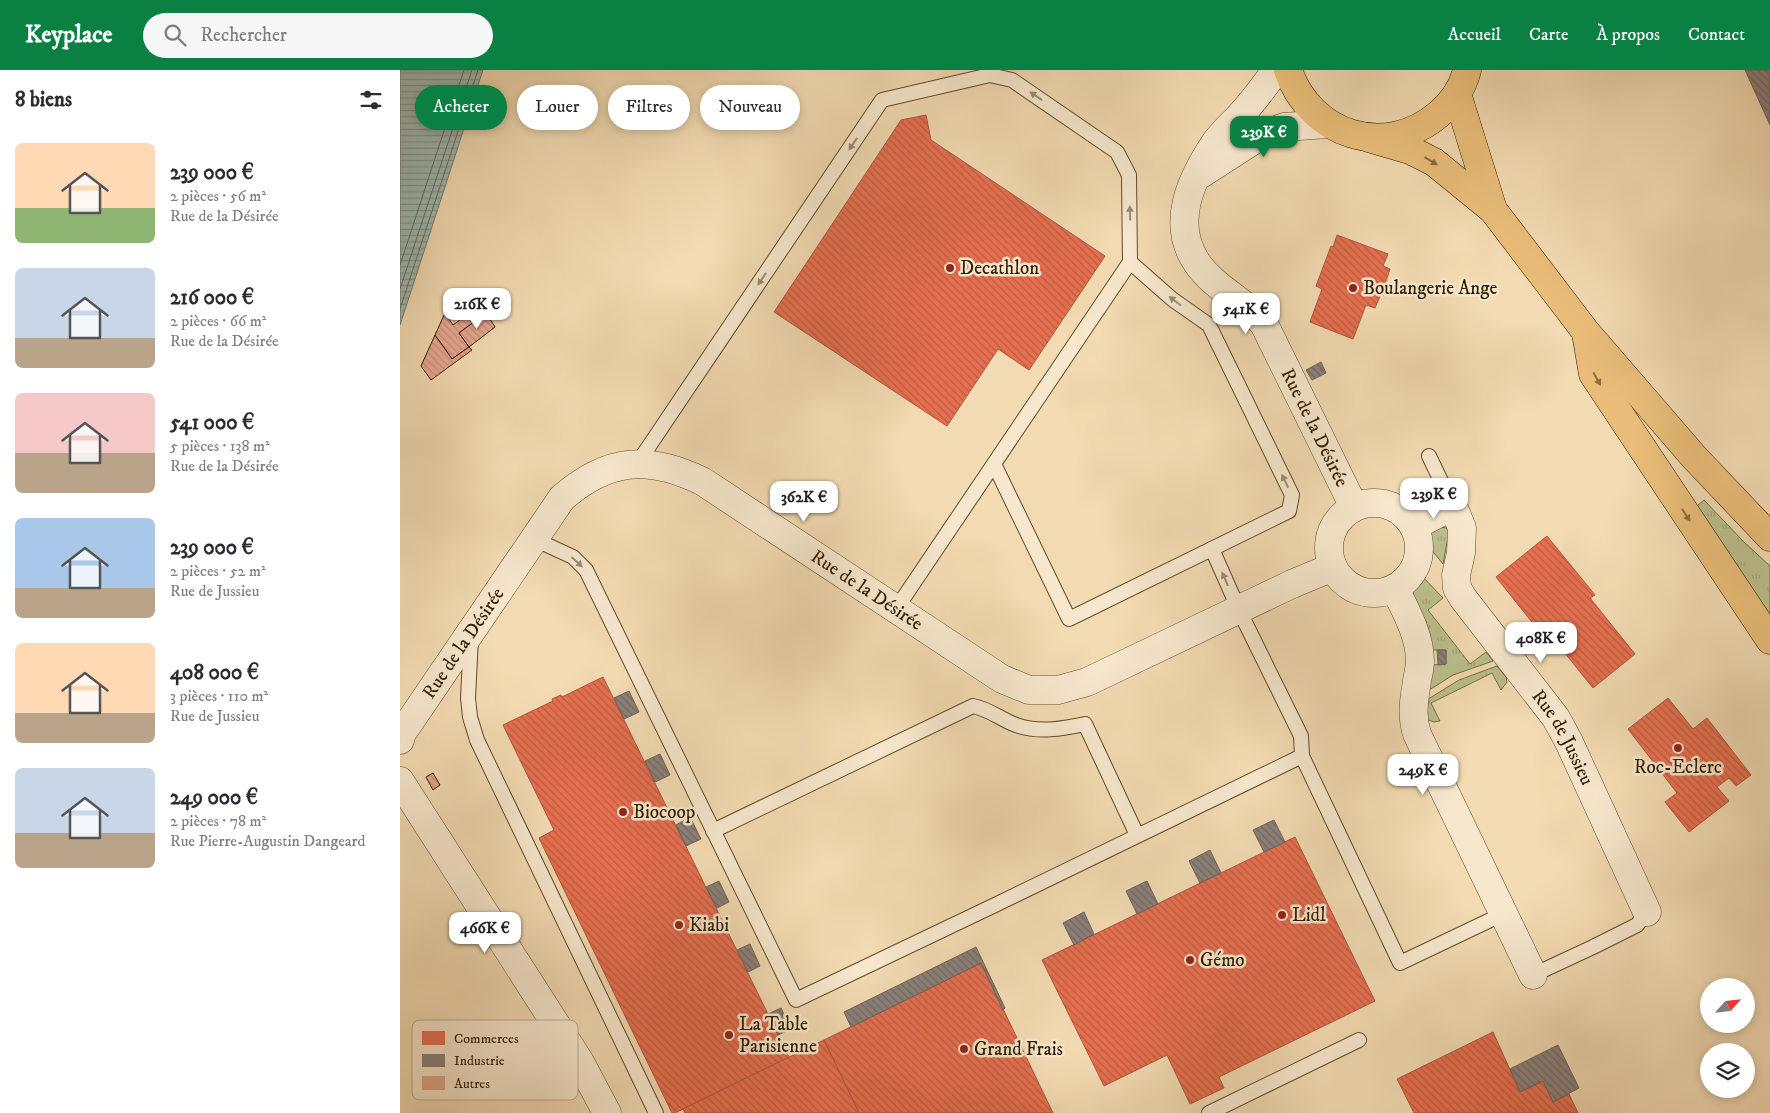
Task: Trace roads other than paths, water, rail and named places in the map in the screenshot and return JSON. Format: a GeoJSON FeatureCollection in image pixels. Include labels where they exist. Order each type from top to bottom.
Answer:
{"type":"FeatureCollection","features":[{"type":"Feature","properties":{"kind":"main road"},"geometry":{"type":"LineString","coordinates":[[1288,70],[1294,87],[1303,101],[1328,124],[1351,134],[1410,150],[1434,162],[1493,210],[1586,332],[1694,457],[1770,537]]}},
{"type":"Feature","properties":{"kind":"main road"},"geometry":{"type":"LineString","coordinates":[[1369,138],[1392,137],[1410,132],[1430,122],[1445,109],[1462,82]]}},
{"type":"Feature","properties":{"kind":"main road"},"geometry":{"type":"LineString","coordinates":[[1462,82],[1493,210]]}},
{"type":"Feature","properties":{"kind":"main road"},"geometry":{"type":"LineString","coordinates":[[1586,332],[1593,374],[1770,640]]}},
{"type":"Feature","properties":{"kind":"street","name":"Rue de la Désirée"},"geometry":{"type":"LineString","coordinates":[[1276,70],[1264,88],[1216,142],[1195,177],[1188,194],[1184,214],[1184,232],[1193,255],[1207,276],[1226,293],[1253,311],[1264,324],[1354,507]]}},
{"type":"Feature","properties":{"kind":"street"},"geometry":{"type":"LineString","coordinates":[[1195,177],[1260,136],[1284,127],[1328,124]]}},
{"type":"Feature","properties":{"kind":"street","name":"Rue de la Désirée"},"geometry":{"type":"LineString","coordinates":[[400,740],[402,733],[562,498],[576,486],[607,470],[622,466],[637,464],[659,466],[680,470],[702,481],[1002,679],[1029,690],[1058,690],[1087,682],[1292,584],[1333,567]]}},
{"type":"Feature","properties":{"kind":"street"},"geometry":{"type":"LineString","coordinates":[[1376,502],[1388,504],[1398,509],[1414,526],[1419,540],[1417,562],[1406,580],[1395,589],[1383,593],[1359,591],[1344,581],[1333,567],[1329,556],[1331,532],[1340,518],[1354,507],[1376,502]]}},
{"type":"Feature","properties":{"kind":"street"},"geometry":{"type":"LineString","coordinates":[[1414,526],[1454,506]]}},
{"type":"Feature","properties":{"kind":"street","name":"Rue de Jussieu"},"geometry":{"type":"LineString","coordinates":[[1454,506],[1462,528],[1461,553],[1456,575],[1457,588],[1468,606],[1556,718],[1573,750],[1648,912]]}},
{"type":"Feature","properties":{"kind":"street"},"geometry":{"type":"LineString","coordinates":[[1395,589],[1405,608],[1419,646],[1420,663],[1412,705],[1413,722],[1417,734],[1533,975]]}},
{"type":"Feature","properties":{"kind":"street"},"geometry":{"type":"LineString","coordinates":[[400,781],[553,1020]]}},
{"type":"Feature","properties":{"kind":"street"},"geometry":{"type":"LineString","coordinates":[[578,1059],[606,1113]]}},
{"type":"Feature","properties":{"kind":"lane"},"geometry":{"type":"LineString","coordinates":[[637,464],[882,100],[990,75],[1012,80],[1117,152],[1129,175],[1130,262],[896,609]]}},
{"type":"Feature","properties":{"kind":"lane"},"geometry":{"type":"LineString","coordinates":[[994,464],[1069,619],[1289,512],[1292,495],[1209,325],[1172,299],[1130,262]]}},
{"type":"Feature","properties":{"kind":"lane"},"geometry":{"type":"LineString","coordinates":[[1429,456],[1454,506]]}},
{"type":"Feature","properties":{"kind":"lane"},"geometry":{"type":"LineString","coordinates":[[534,539],[573,558],[586,570],[796,1000],[1302,756]]}},
{"type":"Feature","properties":{"kind":"lane"},"geometry":{"type":"LineString","coordinates":[[1212,549],[1239,610],[1300,736],[1302,756],[1400,963],[1503,914]]}},
{"type":"Feature","properties":{"kind":"lane"},"geometry":{"type":"LineString","coordinates":[[472,631],[468,698],[470,717],[477,740],[656,1113]]}},
{"type":"Feature","properties":{"kind":"lane"},"geometry":{"type":"LineString","coordinates":[[713,831],[973,706],[984,708],[1016,725],[1042,729],[1085,724],[1137,834]]}},
{"type":"Feature","properties":{"kind":"lane"},"geometry":{"type":"LineString","coordinates":[[1533,975],[1637,924],[1648,912]]}},
{"type":"Feature","properties":{"kind":"lane"},"geometry":{"type":"LineString","coordinates":[[1209,1113],[1359,1040]]}},
{"type":"Feature","properties":{"kind":"water"},"geometry":{"type":"Polygon","coordinates":[[[400,70],[483,70],[478,85],[415,85],[415,130],[463,130],[400,325],[400,70]]]}},
{"type":"Feature","properties":{"kind":"place","name":"Decathlon"},"geometry":{"type":"Point","coordinates":[950,268]}},
{"type":"Feature","properties":{"kind":"place","name":"Boulangerie Ange"},"geometry":{"type":"Point","coordinates":[1353,288]}},
{"type":"Feature","properties":{"kind":"place","name":"Roc-Eclerc"},"geometry":{"type":"Point","coordinates":[1678,748]}},
{"type":"Feature","properties":{"kind":"place","name":"Biocoop"},"geometry":{"type":"Point","coordinates":[623,812]}},
{"type":"Feature","properties":{"kind":"place","name":"Lidl"},"geometry":{"type":"Point","coordinates":[1282,915]}},
{"type":"Feature","properties":{"kind":"place","name":"Kiabi"},"geometry":{"type":"Point","coordinates":[679,925]}},
{"type":"Feature","properties":{"kind":"place","name":"Gémo"},"geometry":{"type":"Point","coordinates":[1190,960]}},
{"type":"Feature","properties":{"kind":"place","name":"La Table Parisienne"},"geometry":{"type":"Point","coordinates":[729,1035]}},
{"type":"Feature","properties":{"kind":"place","name":"Grand Frais"},"geometry":{"type":"Point","coordinates":[964,1049]}}]}
